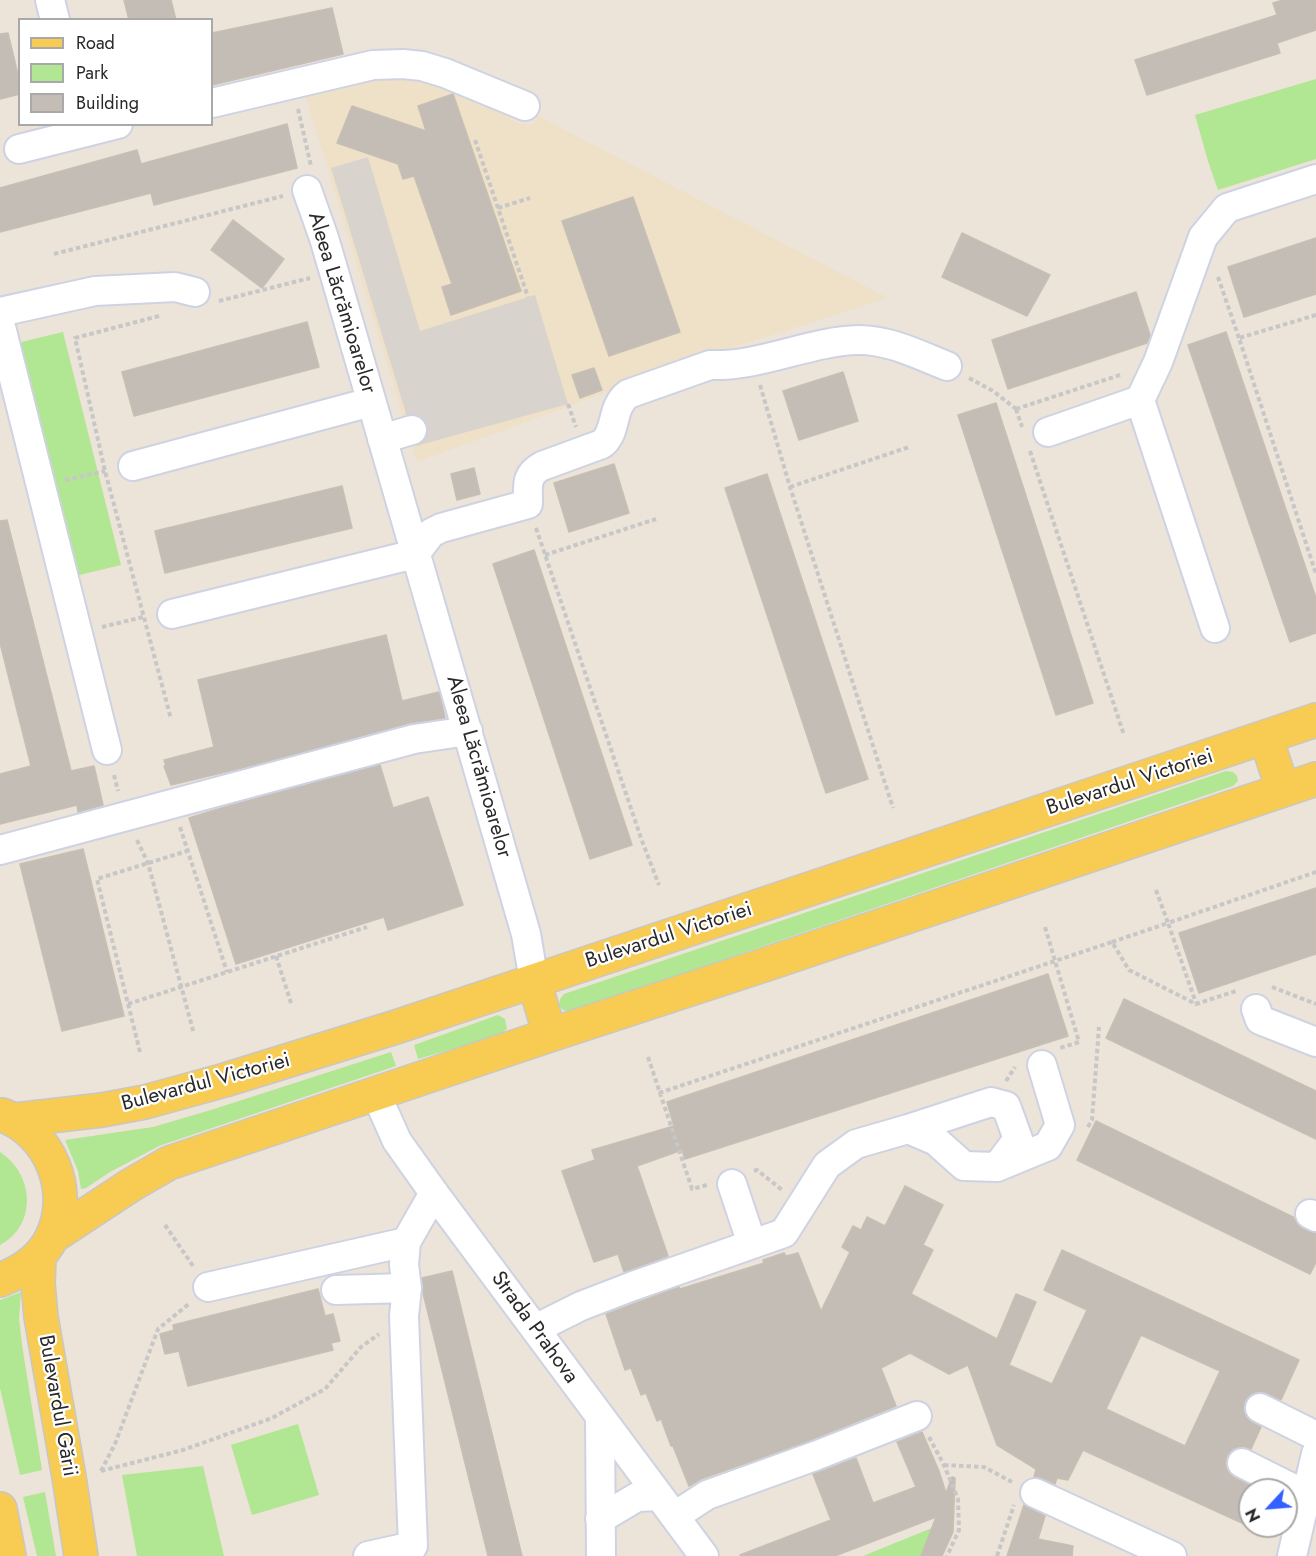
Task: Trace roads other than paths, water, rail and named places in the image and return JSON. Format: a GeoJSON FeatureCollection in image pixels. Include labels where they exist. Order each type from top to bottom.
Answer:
{"type":"FeatureCollection","features":[{"type":"Feature","properties":{"kind":"main road","name":"Bulevardul Victoriei"},"geometry":{"type":"LineString","coordinates":[[7,1117],[102,1110],[145,1102],[259,1069],[534,981],[1316,720]]}},
{"type":"Feature","properties":{"kind":"main road"},"geometry":{"type":"LineString","coordinates":[[1266,738],[1283,790]]}},
{"type":"Feature","properties":{"kind":"main road"},"geometry":{"type":"LineString","coordinates":[[0,1280],[25,1268],[46,1246],[131,1185],[170,1163],[1316,779]]}},
{"type":"Feature","properties":{"kind":"main road"},"geometry":{"type":"LineString","coordinates":[[534,981],[550,1035]]}},
{"type":"Feature","properties":{"kind":"main road","name":"Bulevardul Gării"},"geometry":{"type":"LineString","coordinates":[[7,1117],[28,1130],[40,1142],[52,1162],[60,1184],[59,1212],[46,1246],[38,1284],[41,1317],[81,1556]]}},
{"type":"Feature","properties":{"kind":"main road"},"geometry":{"type":"LineString","coordinates":[[0,1509],[9,1556]]}},
{"type":"Feature","properties":{"kind":"street"},"geometry":{"type":"LineString","coordinates":[[50,0],[54,18]]}},
{"type":"Feature","properties":{"kind":"street"},"geometry":{"type":"LineString","coordinates":[[213,103],[373,65],[403,63],[445,73],[525,106]]}},
{"type":"Feature","properties":{"kind":"street"},"geometry":{"type":"LineString","coordinates":[[10,156],[37,126]]}},
{"type":"Feature","properties":{"kind":"street"},"geometry":{"type":"LineString","coordinates":[[10,156],[111,126]]}},
{"type":"Feature","properties":{"kind":"street"},"geometry":{"type":"LineString","coordinates":[[1215,628],[1140,400],[1158,362],[1203,237],[1227,208],[1316,179]]}},
{"type":"Feature","properties":{"kind":"street","name":"Aleea Lăcrămioarelor"},"geometry":{"type":"LineString","coordinates":[[307,190],[327,249],[468,731],[526,934],[534,981]]}},
{"type":"Feature","properties":{"kind":"street"},"geometry":{"type":"LineString","coordinates":[[0,312],[94,291],[176,287],[195,292]]}},
{"type":"Feature","properties":{"kind":"street"},"geometry":{"type":"LineString","coordinates":[[0,323],[107,750]]}},
{"type":"Feature","properties":{"kind":"street"},"geometry":{"type":"LineString","coordinates":[[172,614],[415,554],[431,534],[441,528],[528,504],[528,482],[533,471],[608,440],[621,399],[628,394],[710,365],[724,366],[753,362],[813,346],[859,340],[890,344],[947,366]]}},
{"type":"Feature","properties":{"kind":"street"},"geometry":{"type":"LineString","coordinates":[[1033,435],[1140,400]]}},
{"type":"Feature","properties":{"kind":"street"},"geometry":{"type":"LineString","coordinates":[[119,468],[371,402]]}},
{"type":"Feature","properties":{"kind":"street"},"geometry":{"type":"LineString","coordinates":[[382,440],[412,430]]}},
{"type":"Feature","properties":{"kind":"street"},"geometry":{"type":"LineString","coordinates":[[0,850],[414,739],[468,731]]}},
{"type":"Feature","properties":{"kind":"street"},"geometry":{"type":"LineString","coordinates":[[1255,996],[1260,1020],[1316,1042]]}},
{"type":"Feature","properties":{"kind":"street"},"geometry":{"type":"LineString","coordinates":[[908,1129],[936,1142],[964,1166],[997,1167],[1048,1146],[1060,1125],[1040,1058]]}},
{"type":"Feature","properties":{"kind":"street","name":"Strada Prahova"},"geometry":{"type":"LineString","coordinates":[[376,1094],[397,1141],[704,1556]]}},
{"type":"Feature","properties":{"kind":"street"},"geometry":{"type":"LineString","coordinates":[[535,1329],[591,1302],[784,1233],[827,1165],[856,1144],[991,1102],[1006,1106],[1018,1139],[997,1167]]}},
{"type":"Feature","properties":{"kind":"street"},"geometry":{"type":"LineString","coordinates":[[732,1184],[752,1244]]}},
{"type":"Feature","properties":{"kind":"street"},"geometry":{"type":"LineString","coordinates":[[368,1556],[413,1546],[404,1265],[406,1242],[434,1193]]}},
{"type":"Feature","properties":{"kind":"street"},"geometry":{"type":"LineString","coordinates":[[208,1287],[406,1242]]}},
{"type":"Feature","properties":{"kind":"street"},"geometry":{"type":"LineString","coordinates":[[336,1290],[405,1302]]}},
{"type":"Feature","properties":{"kind":"street"},"geometry":{"type":"LineString","coordinates":[[1260,1408],[1316,1436]]}},
{"type":"Feature","properties":{"kind":"street"},"geometry":{"type":"LineString","coordinates":[[600,1519],[637,1497],[684,1510],[706,1496],[917,1416]]}},
{"type":"Feature","properties":{"kind":"street"},"geometry":{"type":"LineString","coordinates":[[600,1418],[601,1556]]}},
{"type":"Feature","properties":{"kind":"street"},"geometry":{"type":"LineString","coordinates":[[1292,1556],[1316,1454]]}},
{"type":"Feature","properties":{"kind":"street"},"geometry":{"type":"LineString","coordinates":[[1242,1463],[1306,1495]]}},
{"type":"Feature","properties":{"kind":"street"},"geometry":{"type":"LineString","coordinates":[[1024,1491],[1172,1556]]}}]}
